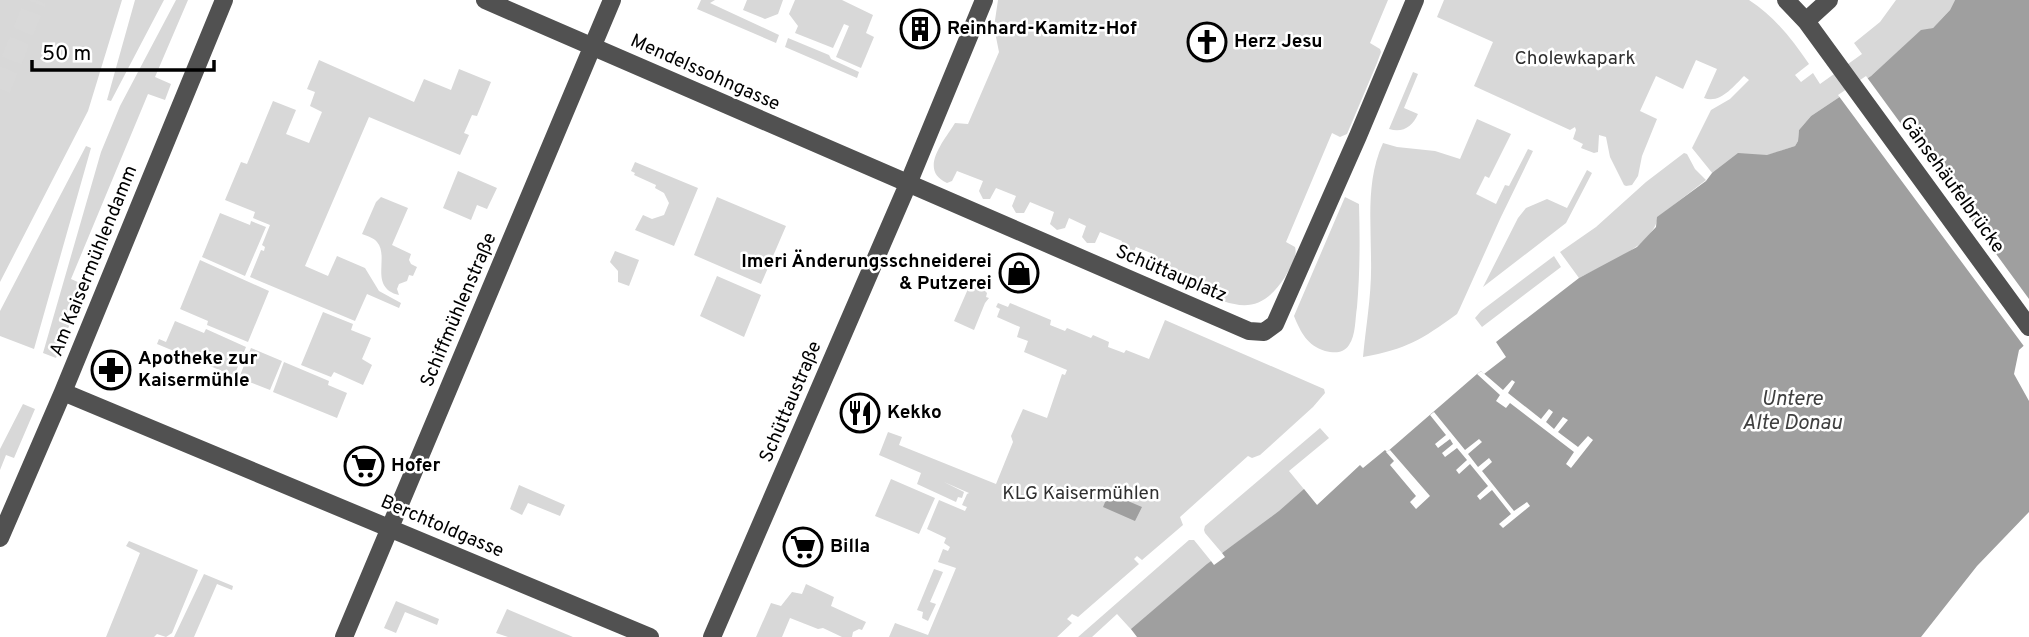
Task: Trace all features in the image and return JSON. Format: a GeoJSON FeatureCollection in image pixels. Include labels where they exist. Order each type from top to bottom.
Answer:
{"type":"FeatureCollection","features":[{"type":"Feature","properties":{"kind":"street","name":"Am Kaisermühlendamm"},"geometry":{"type":"LineString","coordinates":[[0,538],[225,0]]}},
{"type":"Feature","properties":{"kind":"street","name":"Mendelssohngasse"},"geometry":{"type":"LineString","coordinates":[[485,0],[908,184]]}},
{"type":"Feature","properties":{"kind":"street","name":"Schiffmühlenstraße"},"geometry":{"type":"LineString","coordinates":[[344,637],[612,0]]}},
{"type":"Feature","properties":{"kind":"street"},"geometry":{"type":"LineString","coordinates":[[908,184],[984,0]]}},
{"type":"Feature","properties":{"kind":"street","name":"Schüttauplatz"},"geometry":{"type":"LineString","coordinates":[[908,184],[1250,331],[1265,332],[1275,324],[1415,0]]}},
{"type":"Feature","properties":{"kind":"street","name":"Gänsehäufelbrücke"},"geometry":{"type":"LineString","coordinates":[[1786,0],[1806,21],[2029,327]]}},
{"type":"Feature","properties":{"kind":"street"},"geometry":{"type":"LineString","coordinates":[[1806,21],[1829,0]]}},
{"type":"Feature","properties":{"kind":"street","name":"Schüttaustraße"},"geometry":{"type":"LineString","coordinates":[[712,637],[908,184]]}},
{"type":"Feature","properties":{"kind":"street","name":"Berchtoldgasse"},"geometry":{"type":"LineString","coordinates":[[63,392],[650,637]]}},
{"type":"Feature","properties":{"kind":"green space"},"geometry":{"type":"Polygon","coordinates":[[[0,0],[122,0],[88,111],[0,282],[0,0]]]}},
{"type":"Feature","properties":{"kind":"green space"},"geometry":{"type":"Polygon","coordinates":[[[135,0],[164,0],[111,101],[107,100],[135,0]]]}},
{"type":"Feature","properties":{"kind":"green space"},"geometry":{"type":"Polygon","coordinates":[[[176,0],[188,0],[155,77],[171,84],[165,100],[148,94],[71,279],[80,283],[66,316],[72,319],[56,358],[43,353],[101,152],[120,106],[176,0]]]}},
{"type":"Feature","properties":{"kind":"green space"},"geometry":{"type":"Polygon","coordinates":[[[701,0],[715,0],[710,3],[779,35],[776,43],[697,9],[701,0]]]}},
{"type":"Feature","properties":{"kind":"green space"},"geometry":{"type":"Polygon","coordinates":[[[747,0],[783,0],[778,14],[765,19],[743,10],[747,0]]]}},
{"type":"Feature","properties":{"kind":"green space"},"geometry":{"type":"Polygon","coordinates":[[[795,0],[842,0],[873,15],[866,33],[874,37],[861,68],[836,57],[849,26],[844,24],[833,48],[795,33],[798,26],[789,14],[795,0]]]}},
{"type":"Feature","properties":{"kind":"green space"},"geometry":{"type":"Polygon","coordinates":[[[998,0],[1388,0],[1370,43],[1380,49],[1377,63],[1347,134],[1340,137],[1332,133],[1286,242],[1295,247],[1294,259],[1275,290],[1256,303],[1246,305],[1225,302],[1155,272],[1152,268],[1156,255],[1136,247],[1131,257],[1126,259],[1118,254],[1122,241],[1100,232],[1095,243],[1087,243],[1082,237],[1086,226],[1069,218],[1065,228],[1057,230],[1050,224],[1054,212],[1030,202],[1024,213],[1016,213],[1012,206],[1016,196],[996,188],[990,199],[983,199],[979,191],[983,181],[957,171],[952,181],[947,183],[939,177],[934,171],[934,163],[940,146],[955,123],[968,124],[999,52],[994,27],[998,0]]]}},
{"type":"Feature","properties":{"kind":"green space","name":"Cholewkapark"},"geometry":{"type":"Polygon","coordinates":[[[1444,0],[1749,0],[1782,29],[1809,64],[1795,75],[1801,82],[1813,73],[1820,84],[1862,54],[1854,43],[1880,22],[1896,0],[1955,0],[1950,10],[1933,28],[1921,31],[1871,76],[1811,116],[1799,130],[1795,146],[1713,174],[1692,148],[1711,110],[1730,99],[1749,80],[1744,76],[1721,97],[1710,99],[1704,98],[1717,69],[1696,60],[1683,89],[1656,76],[1640,111],[1657,119],[1642,156],[1638,176],[1632,185],[1626,186],[1610,157],[1606,137],[1599,135],[1598,152],[1581,148],[1583,144],[1573,139],[1575,127],[1570,130],[1474,86],[1493,42],[1437,17],[1444,0]]]}},
{"type":"Feature","properties":{"kind":"green space"},"geometry":{"type":"Polygon","coordinates":[[[788,38],[829,55],[831,59],[859,72],[857,78],[785,47],[788,38]]]}},
{"type":"Feature","properties":{"kind":"green space"},"geometry":{"type":"Polygon","coordinates":[[[319,60],[414,102],[424,79],[451,90],[459,69],[491,82],[477,116],[472,115],[464,133],[469,135],[460,155],[369,117],[305,266],[328,276],[337,256],[365,268],[379,291],[401,303],[399,308],[367,294],[355,321],[250,277],[261,250],[264,251],[265,247],[262,245],[270,225],[253,218],[255,212],[225,200],[241,162],[247,164],[273,101],[296,110],[286,134],[309,143],[322,112],[310,106],[315,92],[307,89],[319,60]]]}},
{"type":"Feature","properties":{"kind":"green space"},"geometry":{"type":"Polygon","coordinates":[[[1413,72],[1418,74],[1404,108],[1418,114],[1406,128],[1389,129],[1413,72]]]}},
{"type":"Feature","properties":{"kind":"green space"},"geometry":{"type":"Polygon","coordinates":[[[1477,119],[1511,134],[1489,178],[1485,176],[1476,194],[1496,204],[1505,185],[1509,186],[1528,149],[1533,151],[1460,308],[1457,314],[1413,342],[1391,351],[1363,357],[1371,285],[1372,186],[1383,143],[1435,151],[1460,159],[1477,119]]]}},
{"type":"Feature","properties":{"kind":"green space"},"geometry":{"type":"Polygon","coordinates":[[[86,146],[91,148],[34,349],[0,336],[0,311],[86,146]]]}},
{"type":"Feature","properties":{"kind":"green space"},"geometry":{"type":"Polygon","coordinates":[[[1684,153],[1706,180],[1658,217],[1654,228],[1637,246],[1579,278],[1560,252],[1596,227],[1646,182],[1684,153]]]}},
{"type":"Feature","properties":{"kind":"green space"},"geometry":{"type":"Polygon","coordinates":[[[635,162],[698,188],[674,246],[635,230],[643,215],[652,219],[664,215],[669,203],[664,193],[655,188],[656,185],[634,175],[631,171],[635,162]]]}},
{"type":"Feature","properties":{"kind":"green space"},"geometry":{"type":"Polygon","coordinates":[[[1587,170],[1592,173],[1566,223],[1483,287],[1518,218],[1526,208],[1547,199],[1567,208],[1587,170]]]}},
{"type":"Feature","properties":{"kind":"green space"},"geometry":{"type":"Polygon","coordinates":[[[458,171],[497,188],[487,209],[477,205],[471,220],[443,208],[458,171]]]}},
{"type":"Feature","properties":{"kind":"green space"},"geometry":{"type":"Polygon","coordinates":[[[381,197],[408,208],[392,245],[411,254],[409,260],[417,267],[413,276],[409,275],[407,281],[399,284],[399,295],[384,285],[382,255],[377,242],[362,234],[376,202],[381,197]]]}},
{"type":"Feature","properties":{"kind":"green space"},"geometry":{"type":"Polygon","coordinates":[[[717,197],[786,226],[761,284],[694,255],[717,197]]]}},
{"type":"Feature","properties":{"kind":"green space"},"geometry":{"type":"Polygon","coordinates":[[[1345,197],[1359,204],[1357,307],[1354,332],[1349,345],[1344,350],[1332,352],[1309,342],[1294,316],[1345,197]]]}},
{"type":"Feature","properties":{"kind":"green space"},"geometry":{"type":"Polygon","coordinates":[[[220,213],[250,225],[251,221],[266,227],[245,276],[202,257],[220,213]]]}},
{"type":"Feature","properties":{"kind":"green space"},"geometry":{"type":"Polygon","coordinates":[[[615,251],[639,260],[629,286],[618,282],[618,271],[610,262],[615,251]]]}},
{"type":"Feature","properties":{"kind":"green space"},"geometry":{"type":"Polygon","coordinates":[[[1554,256],[1561,267],[1482,327],[1475,318],[1481,311],[1554,256]]]}},
{"type":"Feature","properties":{"kind":"green space"},"geometry":{"type":"Polygon","coordinates":[[[200,260],[269,291],[248,342],[207,325],[208,321],[180,309],[200,260]]]}},
{"type":"Feature","properties":{"kind":"green space"},"geometry":{"type":"Polygon","coordinates":[[[717,276],[761,295],[744,337],[700,316],[717,276]]]}},
{"type":"Feature","properties":{"kind":"green space"},"geometry":{"type":"Polygon","coordinates":[[[971,282],[979,285],[989,298],[974,330],[954,321],[971,282]]]}},
{"type":"Feature","properties":{"kind":"green space","name":"KLG Kaisermühlen"},"geometry":{"type":"Polygon","coordinates":[[[998,303],[1008,307],[1010,303],[1051,320],[1050,325],[1065,331],[1067,328],[1091,338],[1093,335],[1109,342],[1108,347],[1124,353],[1126,350],[1149,359],[1165,320],[1324,389],[1325,393],[1260,455],[1252,458],[1248,456],[1180,517],[1183,525],[1142,560],[1137,556],[1134,559],[1139,564],[1078,617],[1072,614],[1067,619],[1072,623],[1057,637],[889,637],[895,623],[928,635],[956,568],[938,562],[943,549],[948,551],[950,547],[944,543],[946,538],[927,529],[939,500],[965,511],[967,507],[962,505],[969,493],[944,482],[964,492],[962,498],[958,497],[956,502],[917,484],[921,473],[879,455],[888,432],[902,437],[899,445],[996,484],[1013,442],[1011,436],[1023,409],[1047,418],[1062,374],[1065,375],[1067,370],[1024,352],[1028,341],[1017,337],[1020,327],[997,317],[1000,309],[996,307],[998,303]]]}},
{"type":"Feature","properties":{"kind":"green space"},"geometry":{"type":"Polygon","coordinates":[[[323,312],[353,324],[351,330],[371,338],[362,359],[372,365],[363,385],[334,372],[331,377],[301,365],[323,312]]]}},
{"type":"Feature","properties":{"kind":"green space"},"geometry":{"type":"Polygon","coordinates":[[[175,321],[204,333],[206,329],[246,347],[234,376],[157,344],[159,339],[166,342],[175,321]]]}},
{"type":"Feature","properties":{"kind":"green space"},"geometry":{"type":"Polygon","coordinates":[[[251,348],[282,361],[270,390],[239,378],[251,348]]]}},
{"type":"Feature","properties":{"kind":"green space"},"geometry":{"type":"Polygon","coordinates":[[[284,362],[329,381],[328,385],[347,393],[337,418],[273,392],[284,362]]]}},
{"type":"Feature","properties":{"kind":"green space"},"geometry":{"type":"Polygon","coordinates":[[[23,404],[35,409],[14,458],[6,455],[0,470],[0,449],[23,404]]]}},
{"type":"Feature","properties":{"kind":"green space"},"geometry":{"type":"Polygon","coordinates":[[[1320,428],[1329,438],[1289,471],[1317,505],[1261,525],[1222,553],[1205,533],[1205,526],[1320,428]]]}},
{"type":"Feature","properties":{"kind":"green space"},"geometry":{"type":"Polygon","coordinates":[[[891,479],[935,498],[919,534],[875,516],[891,479]]]}},
{"type":"Feature","properties":{"kind":"green space"},"geometry":{"type":"Polygon","coordinates":[[[519,485],[565,505],[560,516],[528,503],[522,515],[510,509],[519,485]]]}},
{"type":"Feature","properties":{"kind":"green space"},"geometry":{"type":"Polygon","coordinates":[[[1189,540],[1194,540],[1211,561],[1138,637],[1117,614],[1092,637],[1078,637],[1189,540]]]}},
{"type":"Feature","properties":{"kind":"green space"},"geometry":{"type":"Polygon","coordinates":[[[129,541],[198,570],[172,633],[166,637],[157,634],[154,637],[106,637],[140,553],[126,546],[129,541]]]}},
{"type":"Feature","properties":{"kind":"green space"},"geometry":{"type":"Polygon","coordinates":[[[934,569],[943,572],[930,602],[936,604],[928,621],[922,618],[923,612],[917,610],[934,569]]]}},
{"type":"Feature","properties":{"kind":"green space"},"geometry":{"type":"Polygon","coordinates":[[[204,574],[233,586],[232,590],[217,584],[194,637],[174,637],[204,574]]]}},
{"type":"Feature","properties":{"kind":"green space"},"geometry":{"type":"Polygon","coordinates":[[[806,584],[834,597],[831,606],[866,622],[862,630],[853,632],[852,637],[842,637],[790,618],[782,637],[756,637],[771,603],[781,606],[792,592],[802,594],[806,584]]]}},
{"type":"Feature","properties":{"kind":"green space"},"geometry":{"type":"Polygon","coordinates":[[[396,601],[439,619],[437,625],[405,612],[396,633],[384,628],[396,601]]]}},
{"type":"Feature","properties":{"kind":"green space"},"geometry":{"type":"Polygon","coordinates":[[[507,609],[573,637],[508,637],[496,633],[507,609]]]}},
{"type":"Feature","properties":{"kind":"water","name":"Untere Alte Donau"},"geometry":{"type":"Polygon","coordinates":[[[1955,0],[2029,0],[2029,341],[2019,350],[2014,374],[2029,401],[2029,512],[1977,566],[1921,637],[1137,637],[1131,629],[1207,564],[1211,561],[1214,565],[1225,557],[1222,553],[1304,489],[1317,505],[1360,465],[1363,468],[1385,450],[1387,452],[1477,374],[1481,371],[1484,374],[1506,357],[1496,342],[1579,278],[1637,247],[1656,227],[1657,217],[1706,181],[1738,153],[1767,155],[1795,146],[1799,130],[1811,116],[1871,76],[1921,30],[1933,28],[1950,10],[1955,0]]]}},
{"type":"Feature","properties":{"kind":"water"},"geometry":{"type":"Polygon","coordinates":[[[1109,493],[1142,507],[1135,521],[1103,507],[1109,493]]]}},
{"type":"Feature","properties":{"kind":"pier"},"geometry":{"type":"Polygon","coordinates":[[[1866,76],[2029,299],[2029,347],[2026,349],[1838,95],[1866,76]]]}},
{"type":"Feature","properties":{"kind":"pier"},"geometry":{"type":"Polygon","coordinates":[[[1481,371],[1503,390],[1512,380],[1515,382],[1508,393],[1541,419],[1549,409],[1553,412],[1546,422],[1554,429],[1563,417],[1568,420],[1558,432],[1578,447],[1588,436],[1593,440],[1571,468],[1566,464],[1574,452],[1510,403],[1506,408],[1496,401],[1500,395],[1477,374],[1481,371]]]}},
{"type":"Feature","properties":{"kind":"pier"},"geometry":{"type":"Polygon","coordinates":[[[1434,412],[1465,450],[1479,439],[1482,442],[1468,454],[1478,467],[1489,458],[1492,462],[1482,471],[1514,511],[1527,502],[1530,506],[1503,528],[1499,524],[1511,514],[1492,490],[1480,500],[1477,496],[1488,486],[1470,464],[1459,474],[1456,470],[1467,460],[1457,448],[1445,457],[1442,453],[1453,444],[1450,439],[1438,448],[1435,444],[1446,435],[1430,415],[1434,412]]]}},
{"type":"Feature","properties":{"kind":"pier"},"geometry":{"type":"Polygon","coordinates":[[[1390,450],[1430,496],[1416,509],[1410,502],[1416,496],[1390,465],[1394,461],[1386,452],[1390,450]]]}},
{"type":"Feature","properties":{"kind":"tunnel"},"geometry":{"type":"LineString","coordinates":[[0,89],[36,0]]}},
{"type":"Feature","properties":{"kind":"place","name":"Reinhard-Kamitz-Hof"},"geometry":{"type":"Point","coordinates":[920,29]}},
{"type":"Feature","properties":{"kind":"place","name":"Herz Jesu"},"geometry":{"type":"Point","coordinates":[1207,42]}},
{"type":"Feature","properties":{"kind":"place","name":"Imeri Änderungsschneiderei & Putzerei"},"geometry":{"type":"Point","coordinates":[1019,273]}},
{"type":"Feature","properties":{"kind":"place","name":"Apotheke zur Kaisermühle"},"geometry":{"type":"Point","coordinates":[111,370]}},
{"type":"Feature","properties":{"kind":"place","name":"Kekko"},"geometry":{"type":"Point","coordinates":[860,413]}},
{"type":"Feature","properties":{"kind":"place","name":"Hofer"},"geometry":{"type":"Point","coordinates":[364,466]}},
{"type":"Feature","properties":{"kind":"place","name":"Billa"},"geometry":{"type":"Point","coordinates":[803,547]}}]}
